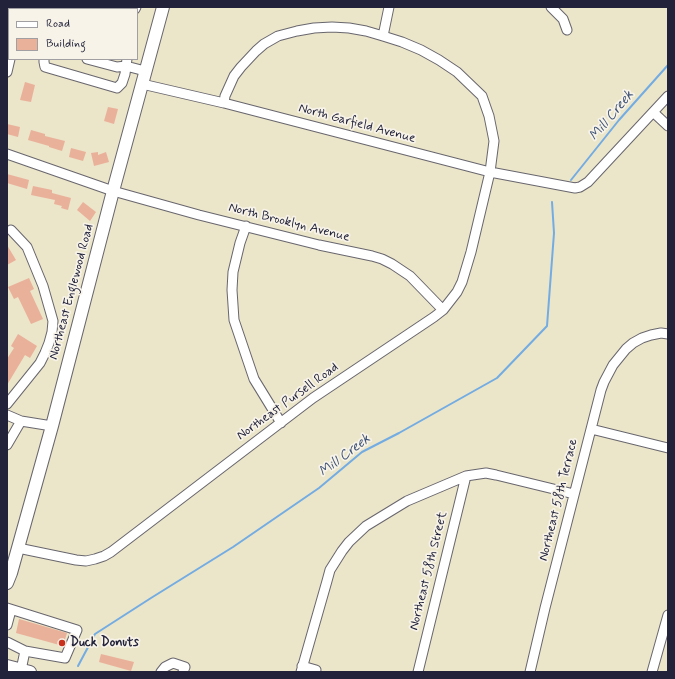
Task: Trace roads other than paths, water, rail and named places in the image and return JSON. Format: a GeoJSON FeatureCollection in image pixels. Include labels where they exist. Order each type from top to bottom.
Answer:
{"type":"FeatureCollection","features":[{"type":"Feature","properties":{"kind":"main road","name":"Northeast Englewood Road"},"geometry":{"type":"LineString","coordinates":[[7,583],[12,573],[52,426],[113,191],[163,7]]}},
{"type":"Feature","properties":{"kind":"main road"},"geometry":{"type":"LineString","coordinates":[[7,666],[25,671]]}},
{"type":"Feature","properties":{"kind":"street"},"geometry":{"type":"LineString","coordinates":[[383,36],[389,7]]}},
{"type":"Feature","properties":{"kind":"street"},"geometry":{"type":"LineString","coordinates":[[551,7],[563,19],[567,30]]}},
{"type":"Feature","properties":{"kind":"street","name":"Northeast Pursell Road"},"geometry":{"type":"LineString","coordinates":[[18,548],[76,560],[95,559],[111,552],[313,398],[434,317],[443,310],[457,292],[462,282],[471,252],[490,172],[494,141],[489,116],[482,96],[467,81],[440,60],[402,42],[349,28],[314,28],[297,31],[278,36],[264,44],[256,51],[241,67],[229,86],[224,104]]}},
{"type":"Feature","properties":{"kind":"street"},"geometry":{"type":"LineString","coordinates":[[7,72],[10,60]]}},
{"type":"Feature","properties":{"kind":"street"},"geometry":{"type":"LineString","coordinates":[[44,60],[45,67],[117,88],[122,84],[126,62]]}},
{"type":"Feature","properties":{"kind":"street"},"geometry":{"type":"LineString","coordinates":[[91,60],[117,67],[126,62]]}},
{"type":"Feature","properties":{"kind":"street"},"geometry":{"type":"LineString","coordinates":[[126,62],[146,71]]}},
{"type":"Feature","properties":{"kind":"street","name":"North Garfield Avenue"},"geometry":{"type":"LineString","coordinates":[[142,84],[490,172],[575,188],[588,182],[653,112]]}},
{"type":"Feature","properties":{"kind":"street"},"geometry":{"type":"LineString","coordinates":[[668,96],[653,112],[668,126]]}},
{"type":"Feature","properties":{"kind":"street"},"geometry":{"type":"LineString","coordinates":[[7,154],[113,191]]}},
{"type":"Feature","properties":{"kind":"street","name":"North Brooklyn Avenue"},"geometry":{"type":"LineString","coordinates":[[113,191],[246,226],[382,259],[401,269],[410,276],[443,310]]}},
{"type":"Feature","properties":{"kind":"street"},"geometry":{"type":"LineString","coordinates":[[246,226],[233,272],[232,308],[234,320],[254,379],[281,423]]}},
{"type":"Feature","properties":{"kind":"street"},"geometry":{"type":"LineString","coordinates":[[7,404],[40,363],[49,343],[53,321],[43,286],[27,247],[12,230]]}},
{"type":"Feature","properties":{"kind":"street","name":"Northeast 58th Terrace"},"geometry":{"type":"LineString","coordinates":[[530,672],[601,390],[613,365],[633,343],[651,335],[661,333],[668,334]]}},
{"type":"Feature","properties":{"kind":"street"},"geometry":{"type":"LineString","coordinates":[[7,415],[21,421],[52,426]]}},
{"type":"Feature","properties":{"kind":"street"},"geometry":{"type":"LineString","coordinates":[[7,445],[21,421]]}},
{"type":"Feature","properties":{"kind":"street"},"geometry":{"type":"LineString","coordinates":[[591,429],[668,448]]}},
{"type":"Feature","properties":{"kind":"street"},"geometry":{"type":"LineString","coordinates":[[318,671],[302,669],[328,576],[336,560],[349,542],[366,526],[408,501],[466,476],[486,473],[574,494]]}},
{"type":"Feature","properties":{"kind":"street","name":"Northeast 58th Street"},"geometry":{"type":"LineString","coordinates":[[418,672],[466,476]]}},
{"type":"Feature","properties":{"kind":"street"},"geometry":{"type":"LineString","coordinates":[[7,625],[9,609],[77,630],[65,658],[25,651],[7,642]]}},
{"type":"Feature","properties":{"kind":"street"},"geometry":{"type":"LineString","coordinates":[[652,672],[668,615]]}},
{"type":"Feature","properties":{"kind":"street"},"geometry":{"type":"LineString","coordinates":[[25,651],[25,671]]}},
{"type":"Feature","properties":{"kind":"street"},"geometry":{"type":"LineString","coordinates":[[161,672],[165,667],[173,663],[185,667],[183,672]]}},
{"type":"Feature","properties":{"kind":"waterway","name":"Mill Creek"},"geometry":{"type":"LineString","coordinates":[[571,180],[619,120],[668,65]]}},
{"type":"Feature","properties":{"kind":"waterway","name":"Mill Creek"},"geometry":{"type":"LineString","coordinates":[[78,666],[95,634],[233,547],[319,488],[362,452],[497,378],[547,326],[554,233],[552,202]]}},
{"type":"Feature","properties":{"kind":"place","name":"Duck Donuts"},"geometry":{"type":"Point","coordinates":[62,643]}}]}
